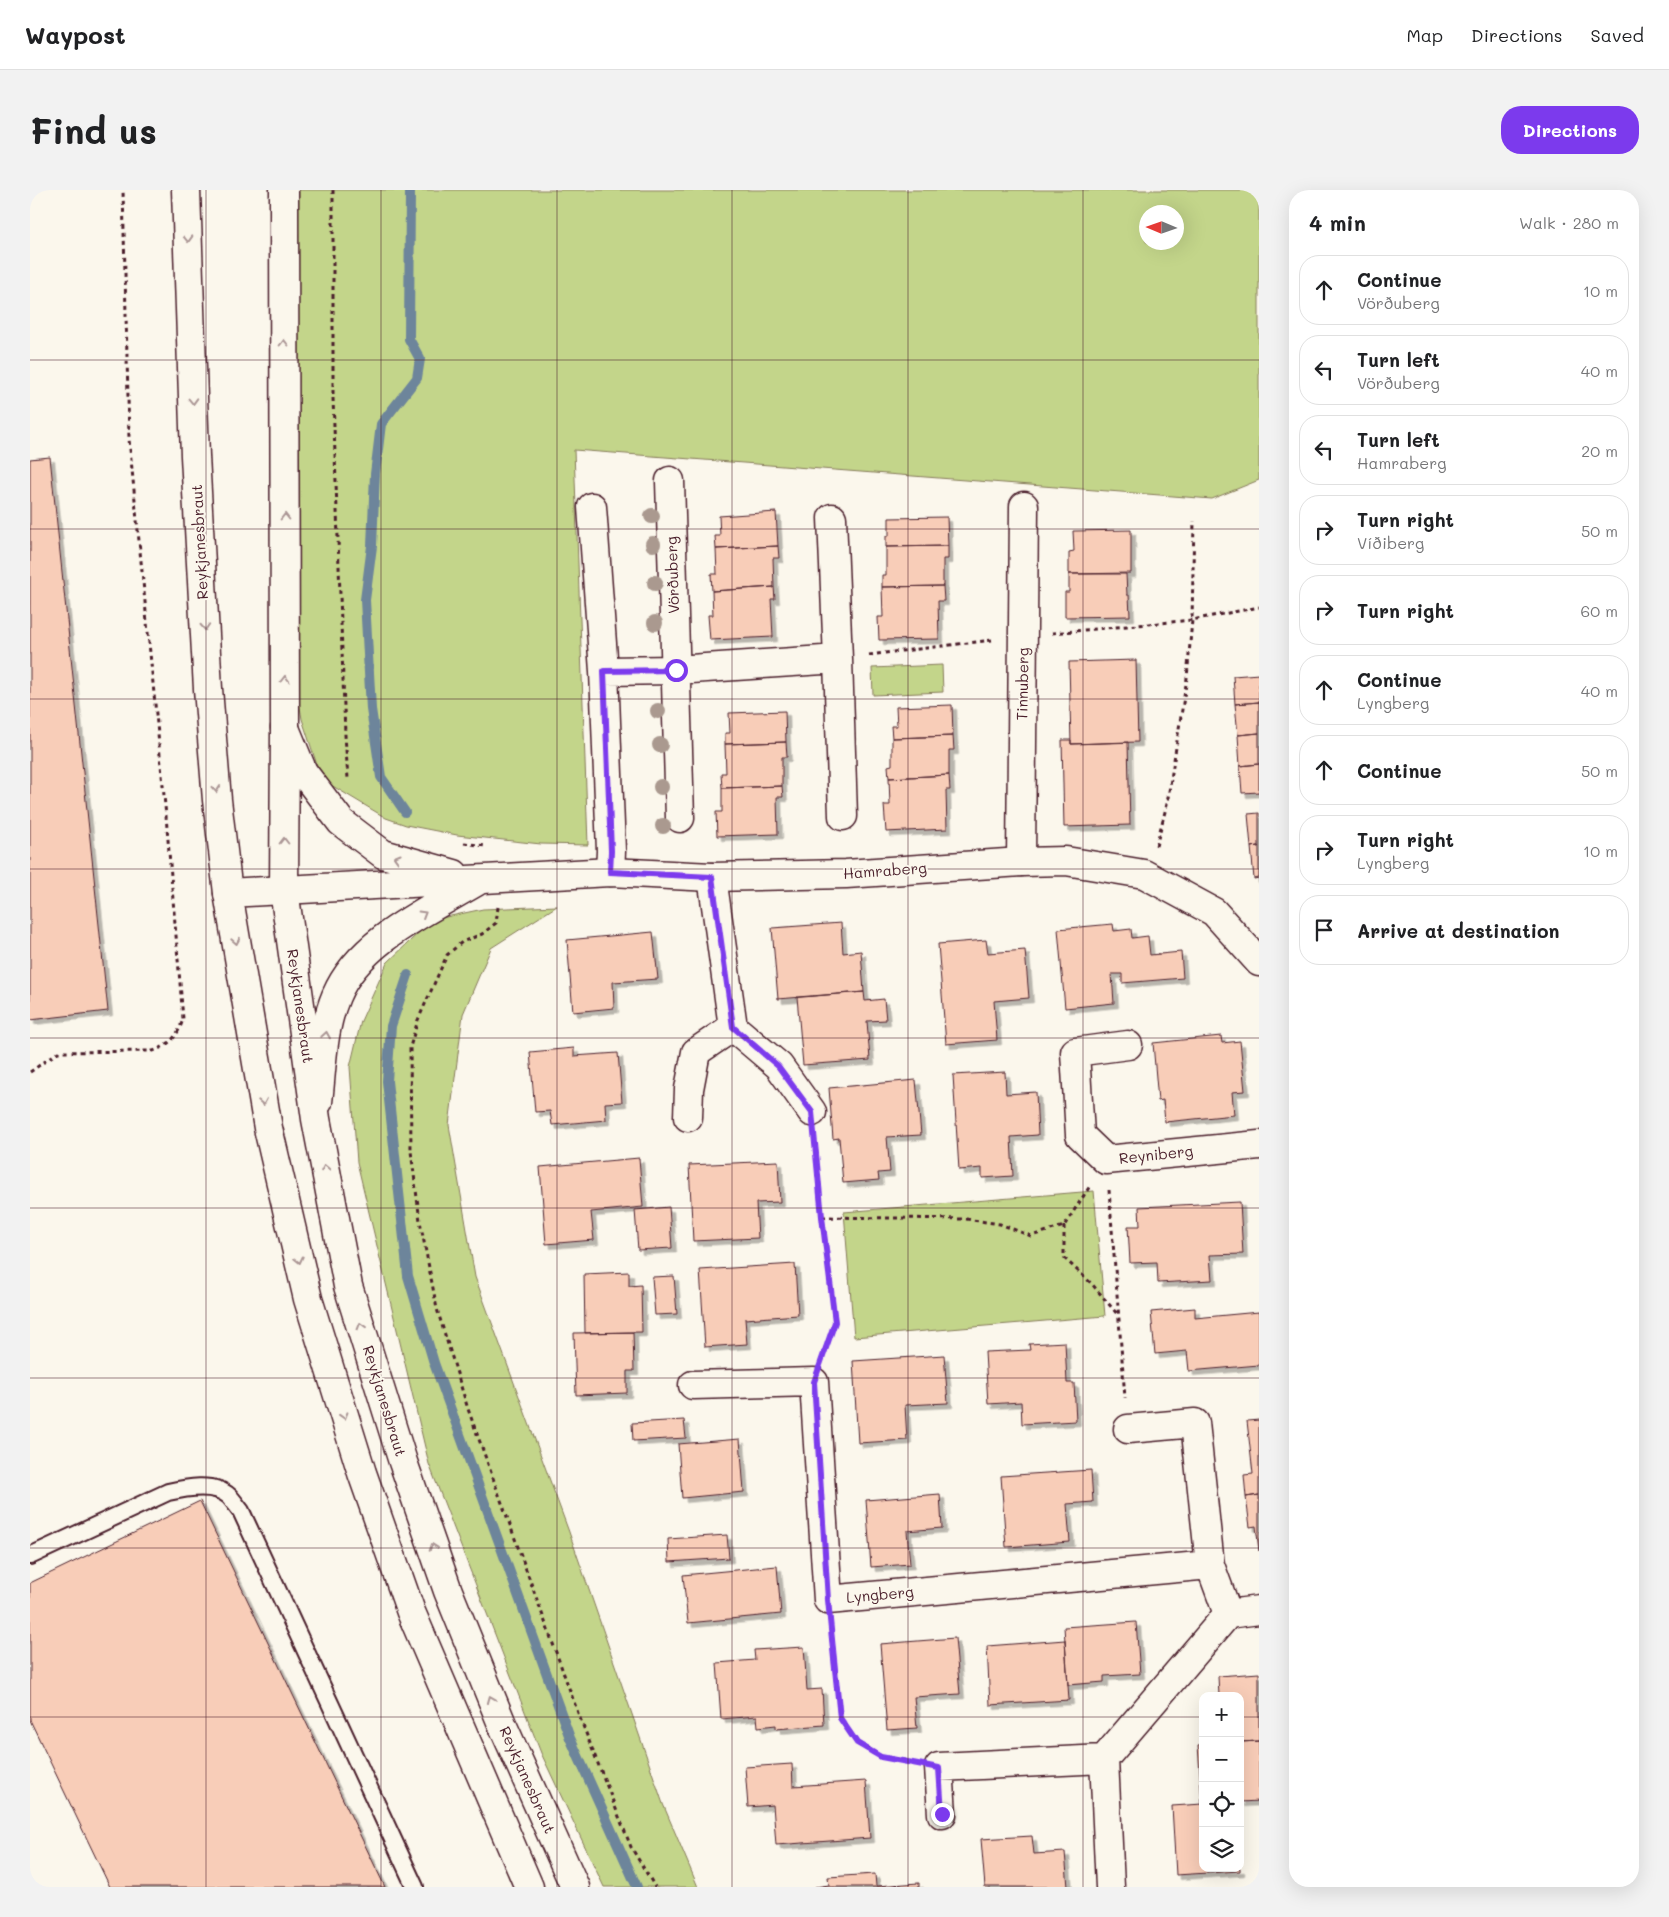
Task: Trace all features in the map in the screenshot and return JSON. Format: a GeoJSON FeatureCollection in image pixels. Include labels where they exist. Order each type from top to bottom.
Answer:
{"type":"FeatureCollection","features":[{"type":"Feature","properties":{"kind":"main road","name":"Reykjanesbraut"},"geometry":{"type":"LineString","coordinates":[[186,190],[195,456],[208,689],[218,813],[228,893],[268,1128],[308,1299],[362,1473],[411,1612],[529,1887]]}},
{"type":"Feature","properties":{"kind":"main road","name":"Reykjanesbraut"},"geometry":{"type":"LineString","coordinates":[[284,190],[284,890],[316,1118],[348,1286],[403,1462],[448,1591],[502,1724],[575,1887]]}},
{"type":"Feature","properties":{"kind":"main road","name":"Vörðuberg"},"geometry":{"type":"LineString","coordinates":[[670,481],[680,818]]}},
{"type":"Feature","properties":{"kind":"main road","name":"Tinnuberg"},"geometry":{"type":"LineString","coordinates":[[1021,862],[1024,506]]}},
{"type":"Feature","properties":{"kind":"main road"},"geometry":{"type":"LineString","coordinates":[[592,507],[604,671],[611,851],[610,872]]}},
{"type":"Feature","properties":{"kind":"main road"},"geometry":{"type":"LineString","coordinates":[[832,518],[843,816]]}},
{"type":"Feature","properties":{"kind":"main road"},"geometry":{"type":"LineString","coordinates":[[604,671],[676,670],[838,659]]}},
{"type":"Feature","properties":{"kind":"main road"},"geometry":{"type":"LineString","coordinates":[[285,728],[303,772],[341,822],[383,854],[478,880]]}},
{"type":"Feature","properties":{"kind":"main road","name":"Hamraberg"},"geometry":{"type":"LineString","coordinates":[[478,880],[610,872],[712,877],[846,874],[1021,862],[1066,861],[1144,874],[1214,912],[1259,962]]}},
{"type":"Feature","properties":{"kind":"main road"},"geometry":{"type":"LineString","coordinates":[[712,877],[733,1027],[778,1066],[812,1112]]}},
{"type":"Feature","properties":{"kind":"main road"},"geometry":{"type":"LineString","coordinates":[[228,893],[478,880]]}},
{"type":"Feature","properties":{"kind":"main road"},"geometry":{"type":"LineString","coordinates":[[316,1118],[327,1030],[336,996],[354,965],[380,940],[478,880]]}},
{"type":"Feature","properties":{"kind":"main road"},"geometry":{"type":"LineString","coordinates":[[688,1117],[689,1089],[696,1052],[733,1027]]}},
{"type":"Feature","properties":{"kind":"main road","name":"Reyniberg"},"geometry":{"type":"LineString","coordinates":[[1128,1045],[1075,1052],[1080,1135],[1106,1160],[1259,1145]]}},
{"type":"Feature","properties":{"kind":"main road"},"geometry":{"type":"LineString","coordinates":[[693,1385],[814,1382]]}},
{"type":"Feature","properties":{"kind":"main road","name":"Lyngberg"},"geometry":{"type":"LineString","coordinates":[[814,1382],[828,1600],[1210,1565]]}},
{"type":"Feature","properties":{"kind":"main road"},"geometry":{"type":"LineString","coordinates":[[1128,1429],[1195,1423],[1210,1565],[1228,1614]]}},
{"type":"Feature","properties":{"kind":"main road"},"geometry":{"type":"LineString","coordinates":[[1110,1887],[1104,1759],[1228,1614],[1259,1610]]}},
{"type":"Feature","properties":{"kind":"main road"},"geometry":{"type":"LineString","coordinates":[[942,1814],[939,1768],[1104,1759]]}},
{"type":"Feature","properties":{"kind":"lane"},"geometry":{"type":"LineString","coordinates":[[30,1556],[168,1492],[189,1487],[211,1488],[228,1494],[241,1511],[415,1887]]}},
{"type":"Feature","properties":{"kind":"path"},"geometry":{"type":"LineString","coordinates":[[30,1072],[58,1052],[153,1051],[165,1047],[180,1030],[183,1019],[166,816],[130,439],[123,190]]}},
{"type":"Feature","properties":{"kind":"path"},"geometry":{"type":"LineString","coordinates":[[333,190],[333,398],[348,780]]}},
{"type":"Feature","properties":{"kind":"path"},"geometry":{"type":"LineString","coordinates":[[1144,874],[1160,836],[1167,804],[1187,678],[1192,620],[1194,521]]}},
{"type":"Feature","properties":{"kind":"path"},"geometry":{"type":"LineString","coordinates":[[499,906],[496,923],[482,934],[462,942],[448,955],[418,1020],[410,1047],[412,1151],[420,1221],[437,1309],[484,1454],[581,1722],[631,1847],[655,1887]]}},
{"type":"Feature","properties":{"kind":"path"},"geometry":{"type":"LineString","coordinates":[[812,1112],[835,1322],[814,1382]]}},
{"type":"Feature","properties":{"kind":"path"},"geometry":{"type":"LineString","coordinates":[[1106,1160],[1064,1226],[1064,1258],[1092,1284],[1118,1316]]}},
{"type":"Feature","properties":{"kind":"path"},"geometry":{"type":"LineString","coordinates":[[1106,1160],[1128,1429]]}},
{"type":"Feature","properties":{"kind":"path"},"geometry":{"type":"LineString","coordinates":[[822,1217],[966,1219],[1000,1224],[1030,1236],[1064,1226]]}},
{"type":"Feature","properties":{"kind":"path"},"geometry":{"type":"LineString","coordinates":[[828,1600],[840,1718],[857,1743],[881,1757],[939,1768]]}},
{"type":"Feature","properties":{"kind":"green space"},"geometry":{"type":"Polygon","coordinates":[[[297,190],[1259,190],[1259,480],[1212,499],[574,450],[588,845],[541,844],[457,835],[406,825],[386,818],[331,785],[317,765],[302,719],[295,677],[297,190]]]}},
{"type":"Feature","properties":{"kind":"green space"},"geometry":{"type":"Polygon","coordinates":[[[942,665],[943,692],[873,695],[872,668],[942,665]]]}},
{"type":"Feature","properties":{"kind":"green space"},"geometry":{"type":"Polygon","coordinates":[[[557,906],[491,948],[463,1014],[449,1125],[475,1277],[569,1532],[663,1804],[698,1887],[604,1887],[541,1753],[429,1464],[357,1162],[350,1067],[361,1021],[387,963],[432,920],[483,909],[557,906]]]}},
{"type":"Feature","properties":{"kind":"green space"},"geometry":{"type":"Polygon","coordinates":[[[1094,1191],[1105,1316],[854,1337],[844,1212],[1094,1191]]]}},
{"type":"Feature","properties":{"kind":"building"},"geometry":{"type":"Polygon","coordinates":[[[50,457],[108,1011],[30,1020],[30,459],[50,457]]]}},
{"type":"Feature","properties":{"kind":"building"},"geometry":{"type":"Polygon","coordinates":[[[776,512],[778,546],[716,549],[715,536],[720,536],[719,516],[776,512]]]}},
{"type":"Feature","properties":{"kind":"building"},"geometry":{"type":"Polygon","coordinates":[[[947,517],[948,546],[886,547],[886,536],[889,536],[889,518],[947,517]]]}},
{"type":"Feature","properties":{"kind":"building"},"geometry":{"type":"Polygon","coordinates":[[[1131,530],[1131,573],[1069,574],[1069,552],[1074,551],[1073,531],[1131,530]]]}},
{"type":"Feature","properties":{"kind":"building"},"geometry":{"type":"Polygon","coordinates":[[[778,546],[779,558],[773,558],[774,587],[712,591],[711,574],[717,574],[716,549],[778,546]]]}},
{"type":"Feature","properties":{"kind":"building"},"geometry":{"type":"Polygon","coordinates":[[[948,546],[948,559],[943,559],[943,586],[882,587],[882,575],[886,575],[886,547],[948,546]]]}},
{"type":"Feature","properties":{"kind":"building"},"geometry":{"type":"Polygon","coordinates":[[[1069,574],[1126,574],[1130,616],[1065,617],[1065,592],[1069,592],[1069,574]]]}},
{"type":"Feature","properties":{"kind":"building"},"geometry":{"type":"Polygon","coordinates":[[[943,586],[944,601],[938,601],[939,639],[879,640],[878,617],[883,617],[882,587],[943,586]]]}},
{"type":"Feature","properties":{"kind":"building"},"geometry":{"type":"Polygon","coordinates":[[[774,587],[775,599],[771,599],[773,637],[710,640],[708,615],[713,615],[712,591],[774,587]]]}},
{"type":"Feature","properties":{"kind":"building"},"geometry":{"type":"Polygon","coordinates":[[[1136,660],[1138,742],[1071,744],[1069,662],[1136,660]]]}},
{"type":"Feature","properties":{"kind":"building"},"geometry":{"type":"Polygon","coordinates":[[[1259,674],[1259,702],[1235,704],[1233,676],[1259,674]]]}},
{"type":"Feature","properties":{"kind":"building"},"geometry":{"type":"Polygon","coordinates":[[[1259,702],[1259,733],[1238,735],[1235,704],[1259,702]]]}},
{"type":"Feature","properties":{"kind":"building"},"geometry":{"type":"Polygon","coordinates":[[[952,705],[953,736],[892,738],[891,726],[897,726],[896,707],[952,705]]]}},
{"type":"Feature","properties":{"kind":"building"},"geometry":{"type":"Polygon","coordinates":[[[785,711],[786,742],[725,744],[725,733],[730,733],[729,713],[785,711]]]}},
{"type":"Feature","properties":{"kind":"building"},"geometry":{"type":"Polygon","coordinates":[[[1259,733],[1259,764],[1240,766],[1238,735],[1259,733]]]}},
{"type":"Feature","properties":{"kind":"building"},"geometry":{"type":"Polygon","coordinates":[[[953,736],[954,750],[949,750],[949,775],[889,778],[888,766],[892,765],[892,738],[953,736]]]}},
{"type":"Feature","properties":{"kind":"building"},"geometry":{"type":"Polygon","coordinates":[[[1062,740],[1071,740],[1071,744],[1128,742],[1130,825],[1064,827],[1062,740]]]}},
{"type":"Feature","properties":{"kind":"building"},"geometry":{"type":"Polygon","coordinates":[[[786,742],[787,757],[782,757],[782,786],[722,788],[721,773],[726,773],[725,744],[786,742]]]}},
{"type":"Feature","properties":{"kind":"building"},"geometry":{"type":"Polygon","coordinates":[[[1259,764],[1259,792],[1242,793],[1240,766],[1259,764]]]}},
{"type":"Feature","properties":{"kind":"building"},"geometry":{"type":"Polygon","coordinates":[[[949,775],[950,790],[946,790],[947,829],[886,832],[884,805],[890,805],[889,778],[949,775]]]}},
{"type":"Feature","properties":{"kind":"building"},"geometry":{"type":"Polygon","coordinates":[[[782,786],[783,797],[777,797],[778,834],[717,836],[716,812],[722,812],[722,788],[782,786]]]}},
{"type":"Feature","properties":{"kind":"building"},"geometry":{"type":"Polygon","coordinates":[[[1259,813],[1259,846],[1251,847],[1248,814],[1259,813]]]}},
{"type":"Feature","properties":{"kind":"building"},"geometry":{"type":"Polygon","coordinates":[[[1259,846],[1259,878],[1254,879],[1251,847],[1259,846]]]}},
{"type":"Feature","properties":{"kind":"building"},"geometry":{"type":"Polygon","coordinates":[[[841,923],[843,953],[861,951],[864,992],[778,999],[772,928],[841,923]]]}},
{"type":"Feature","properties":{"kind":"building"},"geometry":{"type":"Polygon","coordinates":[[[1113,924],[1114,931],[1131,929],[1132,938],[1148,936],[1150,955],[1181,952],[1183,978],[1122,983],[1122,974],[1112,974],[1114,1003],[1065,1008],[1058,929],[1113,924]]]}},
{"type":"Feature","properties":{"kind":"building"},"geometry":{"type":"Polygon","coordinates":[[[653,932],[658,979],[613,982],[614,1008],[573,1012],[567,940],[653,932]]]}},
{"type":"Feature","properties":{"kind":"building"},"geometry":{"type":"Polygon","coordinates":[[[986,940],[988,953],[1025,950],[1029,998],[994,1001],[997,1040],[946,1044],[938,944],[986,940]]]}},
{"type":"Feature","properties":{"kind":"building"},"geometry":{"type":"Polygon","coordinates":[[[864,992],[865,1001],[884,999],[886,1020],[867,1021],[870,1060],[803,1065],[797,997],[864,992]]]}},
{"type":"Feature","properties":{"kind":"building"},"geometry":{"type":"Polygon","coordinates":[[[1221,1036],[1222,1043],[1240,1041],[1245,1091],[1232,1092],[1234,1115],[1165,1122],[1163,1100],[1158,1101],[1153,1043],[1221,1036]]]}},
{"type":"Feature","properties":{"kind":"building"},"geometry":{"type":"Polygon","coordinates":[[[574,1048],[574,1056],[618,1053],[622,1102],[605,1103],[606,1120],[552,1125],[550,1111],[535,1112],[530,1052],[574,1048]]]}},
{"type":"Feature","properties":{"kind":"building"},"geometry":{"type":"Polygon","coordinates":[[[1005,1072],[1006,1094],[1036,1092],[1038,1135],[1011,1137],[1013,1176],[982,1178],[982,1168],[959,1170],[953,1075],[1005,1072]]]}},
{"type":"Feature","properties":{"kind":"building"},"geometry":{"type":"Polygon","coordinates":[[[916,1080],[921,1135],[887,1137],[890,1172],[878,1173],[879,1180],[843,1183],[839,1138],[833,1139],[829,1088],[916,1080]]]}},
{"type":"Feature","properties":{"kind":"building"},"geometry":{"type":"Polygon","coordinates":[[[639,1158],[643,1207],[591,1212],[594,1240],[546,1244],[540,1167],[639,1158]]]}},
{"type":"Feature","properties":{"kind":"building"},"geometry":{"type":"Polygon","coordinates":[[[778,1161],[780,1202],[756,1203],[758,1238],[693,1241],[689,1165],[778,1161]]]}},
{"type":"Feature","properties":{"kind":"building"},"geometry":{"type":"Polygon","coordinates":[[[1240,1202],[1243,1254],[1210,1255],[1212,1280],[1158,1283],[1157,1262],[1130,1263],[1128,1226],[1140,1226],[1139,1207],[1240,1202]]]}},
{"type":"Feature","properties":{"kind":"building"},"geometry":{"type":"Polygon","coordinates":[[[669,1207],[672,1248],[638,1250],[635,1210],[669,1207]]]}},
{"type":"Feature","properties":{"kind":"building"},"geometry":{"type":"Polygon","coordinates":[[[795,1264],[798,1315],[745,1319],[747,1344],[705,1347],[700,1270],[795,1264]]]}},
{"type":"Feature","properties":{"kind":"building"},"geometry":{"type":"Polygon","coordinates":[[[629,1272],[629,1286],[641,1285],[642,1332],[585,1333],[584,1274],[629,1272]]]}},
{"type":"Feature","properties":{"kind":"building"},"geometry":{"type":"Polygon","coordinates":[[[674,1276],[677,1314],[655,1315],[652,1277],[674,1276]]]}},
{"type":"Feature","properties":{"kind":"building"},"geometry":{"type":"Polygon","coordinates":[[[1195,1308],[1195,1318],[1259,1312],[1259,1365],[1189,1371],[1187,1351],[1155,1354],[1151,1312],[1195,1308]]]}},
{"type":"Feature","properties":{"kind":"building"},"geometry":{"type":"Polygon","coordinates":[[[633,1332],[634,1371],[627,1371],[627,1393],[576,1395],[574,1333],[633,1332]]]}},
{"type":"Feature","properties":{"kind":"building"},"geometry":{"type":"Polygon","coordinates":[[[1065,1342],[1067,1383],[1074,1383],[1076,1421],[1022,1424],[1021,1402],[988,1404],[985,1352],[1030,1350],[1029,1344],[1065,1342]]]}},
{"type":"Feature","properties":{"kind":"building"},"geometry":{"type":"Polygon","coordinates":[[[944,1355],[948,1403],[905,1405],[907,1440],[858,1443],[853,1361],[944,1355]]]}},
{"type":"Feature","properties":{"kind":"building"},"geometry":{"type":"Polygon","coordinates":[[[684,1420],[686,1438],[633,1441],[632,1423],[684,1420]]]}},
{"type":"Feature","properties":{"kind":"building"},"geometry":{"type":"Polygon","coordinates":[[[1259,1420],[1259,1495],[1246,1497],[1244,1475],[1253,1474],[1247,1421],[1259,1420]]]}},
{"type":"Feature","properties":{"kind":"building"},"geometry":{"type":"Polygon","coordinates":[[[740,1439],[744,1492],[682,1498],[678,1444],[740,1439]]]}},
{"type":"Feature","properties":{"kind":"building"},"geometry":{"type":"Polygon","coordinates":[[[1091,1470],[1093,1502],[1067,1504],[1070,1542],[1006,1547],[1001,1476],[1091,1470]]]}},
{"type":"Feature","properties":{"kind":"building"},"geometry":{"type":"Polygon","coordinates":[[[940,1494],[942,1528],[907,1531],[910,1564],[871,1567],[866,1500],[940,1494]]]}},
{"type":"Feature","properties":{"kind":"building"},"geometry":{"type":"Polygon","coordinates":[[[1259,1495],[1259,1551],[1256,1526],[1250,1527],[1246,1497],[1259,1495]]]}},
{"type":"Feature","properties":{"kind":"building"},"geometry":{"type":"Polygon","coordinates":[[[200,1501],[385,1887],[110,1887],[30,1720],[30,1583],[200,1501]]]}},
{"type":"Feature","properties":{"kind":"building"},"geometry":{"type":"Polygon","coordinates":[[[727,1535],[729,1558],[669,1562],[668,1539],[727,1535]]]}},
{"type":"Feature","properties":{"kind":"building"},"geometry":{"type":"Polygon","coordinates":[[[777,1566],[781,1614],[688,1623],[683,1575],[777,1566]]]}},
{"type":"Feature","properties":{"kind":"building"},"geometry":{"type":"Polygon","coordinates":[[[1136,1622],[1140,1674],[1104,1676],[1104,1682],[1068,1685],[1064,1627],[1136,1622]]]}},
{"type":"Feature","properties":{"kind":"building"},"geometry":{"type":"Polygon","coordinates":[[[955,1638],[960,1694],[914,1697],[917,1728],[887,1730],[880,1644],[955,1638]]]}},
{"type":"Feature","properties":{"kind":"building"},"geometry":{"type":"Polygon","coordinates":[[[1065,1640],[1069,1700],[990,1705],[987,1646],[1065,1640]]]}},
{"type":"Feature","properties":{"kind":"building"},"geometry":{"type":"Polygon","coordinates":[[[804,1647],[807,1690],[822,1689],[824,1725],[776,1729],[776,1725],[758,1727],[757,1716],[721,1719],[717,1663],[755,1660],[754,1650],[804,1647]]]}},
{"type":"Feature","properties":{"kind":"building"},"geometry":{"type":"Polygon","coordinates":[[[1259,1673],[1259,1741],[1244,1742],[1244,1692],[1219,1692],[1218,1676],[1259,1673]]]}},
{"type":"Feature","properties":{"kind":"building"},"geometry":{"type":"Polygon","coordinates":[[[1259,1741],[1259,1801],[1244,1802],[1244,1742],[1259,1741]]]}},
{"type":"Feature","properties":{"kind":"building"},"geometry":{"type":"Polygon","coordinates":[[[792,1764],[793,1786],[866,1781],[870,1838],[776,1845],[773,1805],[748,1807],[745,1767],[792,1764]]]}},
{"type":"Feature","properties":{"kind":"building"},"geometry":{"type":"Polygon","coordinates":[[[1199,1804],[1199,1872],[1224,1872],[1176,1875],[1172,1806],[1199,1804]]]}},
{"type":"Feature","properties":{"kind":"building"},"geometry":{"type":"Polygon","coordinates":[[[1032,1836],[1034,1854],[1065,1852],[1068,1887],[985,1887],[981,1839],[1032,1836]]]}},
{"type":"Feature","properties":{"kind":"building"},"geometry":{"type":"Polygon","coordinates":[[[875,1874],[876,1886],[919,1883],[919,1887],[815,1887],[829,1885],[828,1877],[875,1874]]]}},
{"type":"Feature","properties":{"kind":"waterway"},"geometry":{"type":"LineString","coordinates":[[405,812],[381,777],[371,709],[365,600],[372,546],[375,474],[381,424],[417,378],[420,359],[409,339],[410,190]]}},
{"type":"Feature","properties":{"kind":"waterway"},"geometry":{"type":"LineString","coordinates":[[408,975],[391,1026],[387,1081],[408,1276],[434,1363],[570,1738],[637,1887]]}},
{"type":"Feature","properties":{"kind":"route"},"geometry":{"type":"LineString","coordinates":[[676,670],[604,671],[611,851],[610,872],[712,877],[733,1027],[778,1066],[812,1112],[835,1322],[814,1382],[828,1600],[840,1718],[857,1743],[881,1757],[939,1768],[942,1814]]}}]}
